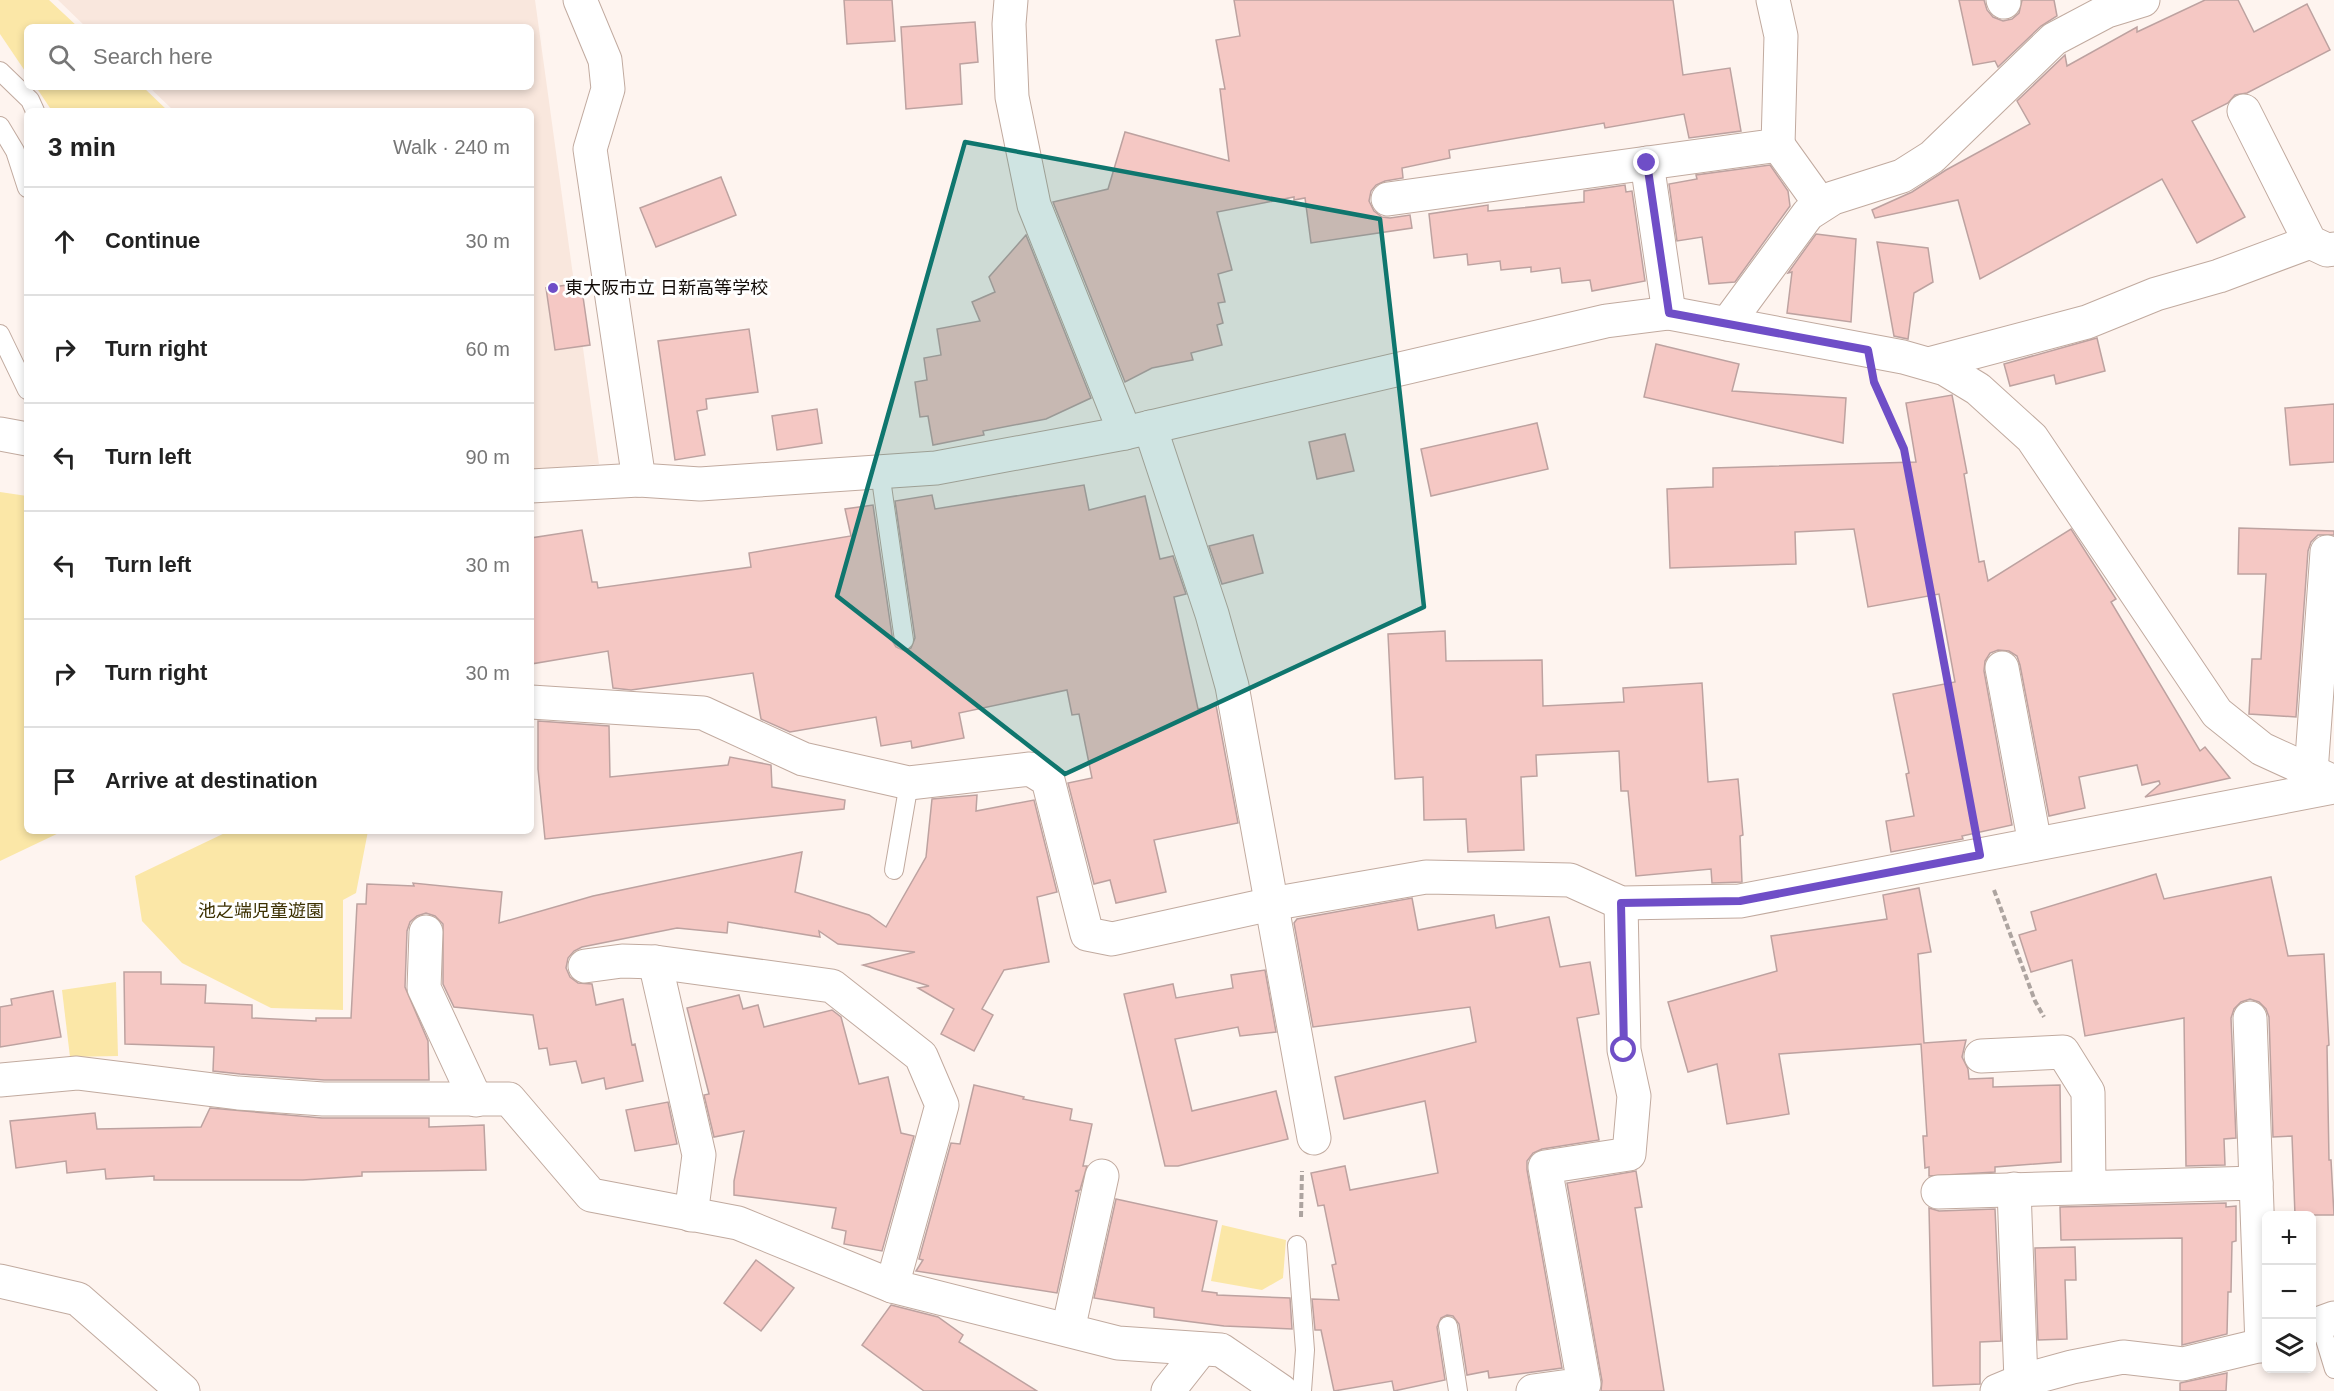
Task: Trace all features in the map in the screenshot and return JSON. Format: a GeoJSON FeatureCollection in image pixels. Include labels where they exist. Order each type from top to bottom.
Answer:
{"type":"FeatureCollection","features":[{"type":"Feature","properties":{"kind":"street"},"geometry":{"type":"LineString","coordinates":[[580,0],[605,60],[608,89],[590,149],[639,480]]}},
{"type":"Feature","properties":{"kind":"street"},"geometry":{"type":"LineString","coordinates":[[1011,0],[1009,24],[1012,97],[1034,205],[1137,430],[1212,614],[1232,687],[1314,1138]]}},
{"type":"Feature","properties":{"kind":"street"},"geometry":{"type":"LineString","coordinates":[[1773,0],[1781,36],[1778,145],[1821,205]]}},
{"type":"Feature","properties":{"kind":"street"},"geometry":{"type":"LineString","coordinates":[[1727,324],[1808,214],[1833,198],[1902,176],[1932,157],[2054,39],[2107,11],[2143,0]]}},
{"type":"Feature","properties":{"kind":"street"},"geometry":{"type":"LineString","coordinates":[[1929,364],[2087,322],[2156,294],[2322,245],[2244,111]]}},
{"type":"Feature","properties":{"kind":"street"},"geometry":{"type":"LineString","coordinates":[[1388,199],[1778,145]]}},
{"type":"Feature","properties":{"kind":"street"},"geometry":{"type":"LineString","coordinates":[[1647,163],[1669,313]]}},
{"type":"Feature","properties":{"kind":"street"},"geometry":{"type":"LineString","coordinates":[[534,486],[639,480],[700,484],[936,468],[1137,430],[1605,321],[1669,313],[1868,350],[1929,364],[1945,369],[1978,388],[2032,438],[2217,713],[2262,749],[2326,780]]}},
{"type":"Feature","properties":{"kind":"street"},"geometry":{"type":"LineString","coordinates":[[0,435],[24,439]]}},
{"type":"Feature","properties":{"kind":"street"},"geometry":{"type":"LineString","coordinates":[[2326,780],[2327,552]]}},
{"type":"Feature","properties":{"kind":"street"},"geometry":{"type":"LineString","coordinates":[[2002,668],[2035,844]]}},
{"type":"Feature","properties":{"kind":"street"},"geometry":{"type":"LineString","coordinates":[[534,702],[703,712],[803,759],[909,783],[1030,769],[1048,780],[1088,934],[1112,939],[1271,904],[1426,877],[1570,880],[1621,903],[1740,901],[2035,844],[2326,780]]}},
{"type":"Feature","properties":{"kind":"street"},"geometry":{"type":"LineString","coordinates":[[1533,1391],[1584,1384],[1545,1167],[1629,1154],[1634,1096],[1624,1050],[1621,903]]}},
{"type":"Feature","properties":{"kind":"street"},"geometry":{"type":"LineString","coordinates":[[426,932],[424,988],[476,1100]]}},
{"type":"Feature","properties":{"kind":"street"},"geometry":{"type":"LineString","coordinates":[[585,966],[622,961],[655,962],[832,986],[921,1056],[942,1105],[892,1286]]}},
{"type":"Feature","properties":{"kind":"street"},"geometry":{"type":"LineString","coordinates":[[655,962],[699,1155],[691,1215]]}},
{"type":"Feature","properties":{"kind":"street"},"geometry":{"type":"LineString","coordinates":[[2250,1018],[2263,1319]]}},
{"type":"Feature","properties":{"kind":"street"},"geometry":{"type":"LineString","coordinates":[[1981,1056],[2063,1052],[2088,1092],[2089,1187]]}},
{"type":"Feature","properties":{"kind":"street"},"geometry":{"type":"LineString","coordinates":[[0,1080],[77,1073],[248,1094],[323,1099],[509,1099],[591,1196],[738,1222],[892,1286],[1118,1343],[1221,1350],[1281,1391]]}},
{"type":"Feature","properties":{"kind":"street"},"geometry":{"type":"LineString","coordinates":[[1068,1330],[1102,1176]]}},
{"type":"Feature","properties":{"kind":"street"},"geometry":{"type":"LineString","coordinates":[[1938,1192],[2256,1183]]}},
{"type":"Feature","properties":{"kind":"street"},"geometry":{"type":"LineString","coordinates":[[2014,1190],[2009,1386],[2123,1357],[2185,1378],[2262,1346]]}},
{"type":"Feature","properties":{"kind":"street"},"geometry":{"type":"LineString","coordinates":[[0,1281],[78,1299],[183,1391]]}},
{"type":"Feature","properties":{"kind":"street"},"geometry":{"type":"LineString","coordinates":[[1168,1391],[1201,1349]]}},
{"type":"Feature","properties":{"kind":"lane"},"geometry":{"type":"LineString","coordinates":[[0,71],[30,100],[34,108]]}},
{"type":"Feature","properties":{"kind":"lane"},"geometry":{"type":"LineString","coordinates":[[0,126],[15,151],[24,179]]}},
{"type":"Feature","properties":{"kind":"lane"},"geometry":{"type":"LineString","coordinates":[[0,334],[24,384]]}},
{"type":"Feature","properties":{"kind":"lane"},"geometry":{"type":"LineString","coordinates":[[880,472],[904,640]]}},
{"type":"Feature","properties":{"kind":"lane"},"geometry":{"type":"LineString","coordinates":[[894,870],[909,783]]}},
{"type":"Feature","properties":{"kind":"lane"},"geometry":{"type":"LineString","coordinates":[[1297,1245],[1305,1350],[1302,1391]]}},
{"type":"Feature","properties":{"kind":"lane"},"geometry":{"type":"LineString","coordinates":[[2322,1323],[2334,1369]]}},
{"type":"Feature","properties":{"kind":"lane"},"geometry":{"type":"LineString","coordinates":[[1448,1326],[1458,1391]]}},
{"type":"Feature","properties":{"kind":"path"},"geometry":{"type":"LineString","coordinates":[[1868,350],[1874,382],[1904,449],[1980,855],[2036,1001],[2063,1052]]}},
{"type":"Feature","properties":{"kind":"path"},"geometry":{"type":"LineString","coordinates":[[1297,1245],[1302,1211],[1302,1170],[1314,1138]]}},
{"type":"Feature","properties":{"kind":"highlighted area"},"geometry":{"type":"Polygon","coordinates":[[[965,142],[1380,219],[1424,607],[1065,774],[837,596],[965,142]]]}},
{"type":"Feature","properties":{"kind":"shaded area","name":"東大阪市立 日新高等学校"},"geometry":{"type":"Polygon","coordinates":[[[58,0],[535,0],[599,464],[534,470],[534,108],[171,108],[152,90],[534,90],[534,24],[83,24],[58,0]]]}},
{"type":"Feature","properties":{"kind":"green space"},"geometry":{"type":"Polygon","coordinates":[[[0,0],[49,0],[75,24],[24,24],[24,70],[0,34],[0,0]]]}},
{"type":"Feature","properties":{"kind":"green space"},"geometry":{"type":"Polygon","coordinates":[[[38,90],[146,90],[165,108],[50,108],[38,90]]]}},
{"type":"Feature","properties":{"kind":"green space"},"geometry":{"type":"Polygon","coordinates":[[[0,492],[24,496],[24,834],[57,834],[0,861],[0,492]]]}},
{"type":"Feature","properties":{"kind":"green space","name":"池之端児童遊園"},"geometry":{"type":"Polygon","coordinates":[[[223,834],[367,834],[356,893],[343,900],[343,1010],[271,1008],[182,963],[142,921],[135,876],[223,834]]]}},
{"type":"Feature","properties":{"kind":"green space"},"geometry":{"type":"Polygon","coordinates":[[[116,982],[118,1056],[70,1057],[62,990],[116,982]]]}},
{"type":"Feature","properties":{"kind":"green space"},"geometry":{"type":"Polygon","coordinates":[[[1222,1225],[1286,1240],[1283,1278],[1262,1290],[1211,1281],[1222,1225]]]}},
{"type":"Feature","properties":{"kind":"building"},"geometry":{"type":"Polygon","coordinates":[[[844,0],[892,0],[895,41],[847,44],[844,0]]]}},
{"type":"Feature","properties":{"kind":"building"},"geometry":{"type":"Polygon","coordinates":[[[1234,0],[1673,0],[1683,75],[1730,68],[1741,131],[1689,138],[1684,114],[1605,128],[1604,123],[1449,150],[1450,158],[1402,168],[1403,178],[1385,181],[1376,185],[1371,191],[1369,201],[1374,211],[1382,217],[1390,218],[1410,215],[1412,228],[1311,243],[1305,198],[1294,200],[1294,197],[1217,212],[1232,270],[1218,274],[1225,302],[1218,303],[1223,323],[1217,325],[1222,345],[1191,353],[1193,360],[1152,368],[1125,382],[1053,202],[1108,189],[1125,132],[1229,161],[1220,89],[1225,89],[1216,40],[1240,36],[1234,0]]]}},
{"type":"Feature","properties":{"kind":"building"},"geometry":{"type":"Polygon","coordinates":[[[1959,0],[1984,0],[1987,10],[1993,17],[2003,21],[2012,19],[2019,13],[2022,0],[2054,0],[2057,16],[2041,26],[1998,67],[1995,61],[1973,65],[1959,0]]]}},
{"type":"Feature","properties":{"kind":"building"},"geometry":{"type":"Polygon","coordinates":[[[2205,0],[2238,0],[2254,32],[2307,4],[2330,50],[2247,93],[2235,95],[2228,103],[2192,121],[2245,217],[2197,243],[2162,179],[1980,279],[1958,200],[1875,218],[1872,210],[1912,192],[1946,170],[2030,124],[2017,101],[2065,55],[2067,66],[2137,27],[2137,32],[2205,0]]]}},
{"type":"Feature","properties":{"kind":"building"},"geometry":{"type":"Polygon","coordinates":[[[975,22],[978,62],[960,64],[962,104],[906,109],[901,27],[975,22]]]}},
{"type":"Feature","properties":{"kind":"building"},"geometry":{"type":"Polygon","coordinates":[[[1770,165],[1788,191],[1790,206],[1735,282],[1709,284],[1702,237],[1677,241],[1669,184],[1697,179],[1696,175],[1770,165]]]}},
{"type":"Feature","properties":{"kind":"building"},"geometry":{"type":"Polygon","coordinates":[[[721,177],[736,215],[656,247],[640,208],[721,177]]]}},
{"type":"Feature","properties":{"kind":"building"},"geometry":{"type":"Polygon","coordinates":[[[1625,185],[1626,192],[1632,191],[1645,281],[1592,291],[1590,280],[1562,283],[1560,268],[1531,272],[1531,267],[1501,270],[1500,261],[1468,265],[1467,254],[1434,258],[1429,214],[1488,205],[1488,211],[1584,202],[1584,191],[1625,185]]]}},
{"type":"Feature","properties":{"kind":"building"},"geometry":{"type":"Polygon","coordinates":[[[1816,234],[1856,239],[1851,322],[1787,313],[1792,272],[1788,273],[1816,234]]]}},
{"type":"Feature","properties":{"kind":"building"},"geometry":{"type":"Polygon","coordinates":[[[1026,235],[1091,398],[1046,419],[983,431],[984,435],[933,445],[928,416],[920,417],[915,382],[927,380],[924,358],[941,355],[937,329],[980,321],[972,302],[995,292],[989,277],[1026,235]]]}},
{"type":"Feature","properties":{"kind":"building"},"geometry":{"type":"Polygon","coordinates":[[[1877,242],[1928,248],[1933,282],[1914,293],[1908,339],[1894,336],[1877,242]]]}},
{"type":"Feature","properties":{"kind":"building"},"geometry":{"type":"Polygon","coordinates":[[[581,283],[590,345],[555,350],[546,288],[581,283]]]}},
{"type":"Feature","properties":{"kind":"building"},"geometry":{"type":"Polygon","coordinates":[[[749,329],[758,392],[706,399],[707,409],[697,411],[705,455],[675,460],[658,341],[749,329]]]}},
{"type":"Feature","properties":{"kind":"building"},"geometry":{"type":"Polygon","coordinates":[[[2097,338],[2105,371],[2056,384],[2054,375],[2010,386],[2004,364],[2097,338]]]}},
{"type":"Feature","properties":{"kind":"building"},"geometry":{"type":"Polygon","coordinates":[[[1656,344],[1739,364],[1732,391],[1846,398],[1843,443],[1644,397],[1656,344]]]}},
{"type":"Feature","properties":{"kind":"building"},"geometry":{"type":"Polygon","coordinates":[[[1952,395],[1967,473],[1964,474],[1979,562],[1984,561],[1988,581],[2071,529],[2116,599],[2111,602],[2200,751],[2205,747],[2230,778],[2145,797],[2160,784],[2159,781],[2142,785],[2137,765],[2079,777],[2085,808],[2049,816],[2020,665],[2017,656],[2009,651],[1998,650],[1990,653],[1985,661],[1984,671],[2012,825],[1962,836],[1963,839],[1891,852],[1886,821],[1914,816],[1906,774],[1909,773],[1893,694],[1955,682],[1939,594],[1868,607],[1854,529],[1795,532],[1796,564],[1670,568],[1667,489],[1713,487],[1713,468],[1916,462],[1906,403],[1952,395]]]}},
{"type":"Feature","properties":{"kind":"building"},"geometry":{"type":"Polygon","coordinates":[[[2334,404],[2334,462],[2290,465],[2285,408],[2334,404]]]}},
{"type":"Feature","properties":{"kind":"building"},"geometry":{"type":"Polygon","coordinates":[[[817,409],[822,443],[777,450],[772,416],[817,409]]]}},
{"type":"Feature","properties":{"kind":"building"},"geometry":{"type":"Polygon","coordinates":[[[1537,423],[1548,469],[1431,496],[1421,449],[1537,423]]]}},
{"type":"Feature","properties":{"kind":"building"},"geometry":{"type":"Polygon","coordinates":[[[1345,434],[1354,471],[1317,479],[1309,442],[1345,434]]]}},
{"type":"Feature","properties":{"kind":"building"},"geometry":{"type":"Polygon","coordinates":[[[1084,485],[1089,510],[1145,496],[1160,559],[1173,556],[1186,594],[1174,597],[1198,709],[1216,705],[1238,823],[1154,840],[1166,892],[1116,903],[1110,880],[1094,884],[1068,783],[1092,778],[1079,714],[1072,715],[1067,690],[959,713],[964,738],[912,748],[911,741],[881,746],[876,717],[790,732],[761,719],[753,673],[631,690],[613,688],[608,651],[534,663],[534,538],[582,530],[592,582],[597,582],[598,588],[751,567],[749,553],[851,536],[845,509],[873,505],[893,642],[896,647],[905,651],[911,648],[915,638],[895,501],[932,495],[935,509],[1084,485]]]}},
{"type":"Feature","properties":{"kind":"building"},"geometry":{"type":"Polygon","coordinates":[[[2239,528],[2334,531],[2334,535],[2318,535],[2311,542],[2308,551],[2296,717],[2249,714],[2252,659],[2261,659],[2266,574],[2238,574],[2239,528]]]}},
{"type":"Feature","properties":{"kind":"building"},"geometry":{"type":"Polygon","coordinates":[[[1253,535],[1263,573],[1222,584],[1209,546],[1253,535]]]}},
{"type":"Feature","properties":{"kind":"building"},"geometry":{"type":"Polygon","coordinates":[[[1445,631],[1446,661],[1542,660],[1543,706],[1624,702],[1623,688],[1702,683],[1708,782],[1738,779],[1743,835],[1740,836],[1742,882],[1712,883],[1711,869],[1636,876],[1628,791],[1621,791],[1619,751],[1536,755],[1537,776],[1521,777],[1524,850],[1468,852],[1466,819],[1424,820],[1423,777],[1395,779],[1388,634],[1445,631]]]}},
{"type":"Feature","properties":{"kind":"building"},"geometry":{"type":"Polygon","coordinates":[[[538,721],[609,726],[610,777],[728,765],[730,757],[771,765],[772,787],[845,800],[844,809],[545,839],[538,769],[538,721]]]}},
{"type":"Feature","properties":{"kind":"building"},"geometry":{"type":"Polygon","coordinates":[[[977,795],[976,811],[1034,800],[1057,892],[1037,897],[1049,962],[1004,970],[982,1009],[993,1015],[974,1051],[941,1034],[954,1009],[918,988],[929,986],[863,965],[915,952],[838,944],[819,931],[820,937],[728,922],[727,933],[677,928],[582,947],[574,951],[568,958],[566,968],[570,977],[578,983],[592,984],[596,1005],[623,999],[632,1045],[635,1044],[643,1081],[606,1089],[604,1078],[582,1083],[576,1061],[550,1065],[547,1048],[539,1049],[533,1015],[454,1007],[443,984],[443,924],[435,916],[426,913],[410,922],[407,931],[405,987],[428,1041],[429,1080],[324,1080],[213,1071],[214,1047],[125,1044],[124,972],[161,972],[161,984],[206,985],[205,1003],[252,1005],[252,1018],[316,1021],[316,1018],[351,1018],[357,904],[366,904],[367,884],[414,886],[413,883],[502,892],[499,923],[593,896],[802,852],[795,892],[869,915],[886,927],[926,857],[932,799],[977,795]]]}},
{"type":"Feature","properties":{"kind":"building"},"geometry":{"type":"Polygon","coordinates":[[[2156,874],[2164,899],[2271,877],[2288,956],[2324,954],[2329,1045],[2327,1046],[2329,1160],[2331,1160],[2334,1215],[2316,1215],[2316,1211],[2295,1211],[2292,1136],[2273,1137],[2269,1017],[2266,1009],[2259,1002],[2250,999],[2241,1002],[2234,1009],[2231,1018],[2236,1138],[2224,1139],[2225,1165],[2186,1166],[2184,1018],[2085,1036],[2072,960],[2031,972],[2019,935],[2036,930],[2031,912],[2156,874]]]}},
{"type":"Feature","properties":{"kind":"building"},"geometry":{"type":"Polygon","coordinates":[[[1919,888],[1931,952],[1918,954],[1924,1043],[1966,1040],[1962,1057],[1968,1069],[1969,1079],[1993,1078],[1993,1087],[2060,1085],[2061,1162],[1995,1167],[1995,1172],[1929,1176],[1929,1167],[1925,1168],[1923,1136],[1927,1136],[1921,1044],[1779,1054],[1789,1114],[1727,1124],[1717,1064],[1688,1072],[1668,1002],[1777,971],[1771,936],[1887,919],[1883,895],[1919,888]]]}},
{"type":"Feature","properties":{"kind":"building"},"geometry":{"type":"Polygon","coordinates":[[[1412,898],[1418,930],[1494,915],[1496,928],[1549,917],[1560,967],[1590,962],[1599,1014],[1577,1018],[1599,1140],[1542,1149],[1533,1153],[1527,1161],[1562,1368],[1489,1378],[1488,1371],[1467,1375],[1459,1324],[1453,1316],[1447,1315],[1441,1318],[1437,1327],[1445,1380],[1394,1391],[1392,1381],[1334,1391],[1321,1330],[1315,1330],[1312,1299],[1339,1300],[1332,1265],[1336,1264],[1324,1205],[1318,1206],[1311,1173],[1345,1166],[1350,1190],[1438,1173],[1425,1101],[1344,1119],[1335,1077],[1476,1042],[1470,1007],[1313,1027],[1294,923],[1297,919],[1412,898]]]}},
{"type":"Feature","properties":{"kind":"building"},"geometry":{"type":"Polygon","coordinates":[[[1265,970],[1276,1032],[1240,1036],[1238,1027],[1175,1039],[1192,1111],[1276,1091],[1288,1139],[1178,1166],[1165,1166],[1124,994],[1173,984],[1176,998],[1233,988],[1231,975],[1265,970]]]}},
{"type":"Feature","properties":{"kind":"building"},"geometry":{"type":"Polygon","coordinates":[[[53,991],[61,1037],[0,1047],[0,1007],[12,1005],[11,999],[53,991]]]}},
{"type":"Feature","properties":{"kind":"building"},"geometry":{"type":"Polygon","coordinates":[[[739,995],[743,1009],[758,1005],[764,1027],[832,1010],[841,1017],[859,1084],[888,1077],[901,1133],[914,1136],[882,1251],[844,1244],[846,1231],[832,1228],[836,1208],[734,1195],[734,1181],[744,1131],[714,1137],[704,1095],[709,1094],[687,1008],[739,995]]]}},
{"type":"Feature","properties":{"kind":"building"},"geometry":{"type":"Polygon","coordinates":[[[974,1085],[1024,1097],[1023,1099],[1072,1109],[1070,1120],[1092,1124],[1083,1166],[1087,1166],[1080,1190],[1075,1191],[1079,1192],[1057,1293],[916,1271],[923,1260],[919,1259],[951,1143],[960,1144],[974,1085]]]}},
{"type":"Feature","properties":{"kind":"building"},"geometry":{"type":"Polygon","coordinates":[[[668,1102],[677,1144],[635,1151],[626,1110],[668,1102]]]}},
{"type":"Feature","properties":{"kind":"building"},"geometry":{"type":"Polygon","coordinates":[[[210,1108],[322,1118],[429,1118],[429,1127],[484,1125],[486,1170],[362,1172],[362,1176],[303,1180],[154,1180],[154,1176],[106,1179],[105,1169],[67,1173],[66,1161],[16,1168],[10,1121],[95,1113],[97,1129],[201,1127],[210,1108]]]}},
{"type":"Feature","properties":{"kind":"building"},"geometry":{"type":"Polygon","coordinates":[[[1636,1171],[1642,1207],[1635,1208],[1664,1391],[1601,1391],[1602,1381],[1567,1183],[1636,1171]]]}},
{"type":"Feature","properties":{"kind":"building"},"geometry":{"type":"Polygon","coordinates":[[[1116,1199],[1217,1221],[1202,1291],[1217,1293],[1217,1295],[1290,1298],[1292,1329],[1224,1326],[1154,1317],[1154,1308],[1094,1298],[1116,1199]]]}},
{"type":"Feature","properties":{"kind":"building"},"geometry":{"type":"Polygon","coordinates":[[[2226,1203],[2226,1207],[2236,1206],[2236,1241],[2232,1242],[2227,1334],[2182,1345],[2182,1238],[2061,1240],[2060,1207],[2226,1203]]]}},
{"type":"Feature","properties":{"kind":"building"},"geometry":{"type":"Polygon","coordinates":[[[1929,1208],[1939,1211],[1995,1209],[2001,1341],[1980,1342],[1980,1384],[1933,1386],[1929,1208]]]}},
{"type":"Feature","properties":{"kind":"building"},"geometry":{"type":"Polygon","coordinates":[[[2075,1247],[2076,1280],[2065,1280],[2067,1339],[2038,1340],[2035,1248],[2075,1247]]]}},
{"type":"Feature","properties":{"kind":"building"},"geometry":{"type":"Polygon","coordinates":[[[756,1260],[794,1288],[761,1331],[724,1303],[756,1260]]]}},
{"type":"Feature","properties":{"kind":"building"},"geometry":{"type":"Polygon","coordinates":[[[891,1305],[938,1317],[963,1335],[959,1342],[1037,1391],[924,1391],[862,1345],[891,1305]]]}},
{"type":"Feature","properties":{"kind":"building"},"geometry":{"type":"Polygon","coordinates":[[[2227,1373],[2226,1391],[2180,1391],[2180,1383],[2227,1373]]]}},
{"type":"Feature","properties":{"kind":"place","name":"東大阪市立 日新高等学校"},"geometry":{"type":"Point","coordinates":[553,288]}},
{"type":"Feature","properties":{"kind":"route"},"geometry":{"type":"LineString","coordinates":[[1624,1050],[1621,903],[1740,901],[1980,855],[1904,449],[1874,382],[1868,350],[1669,313],[1647,163]]}}]}
